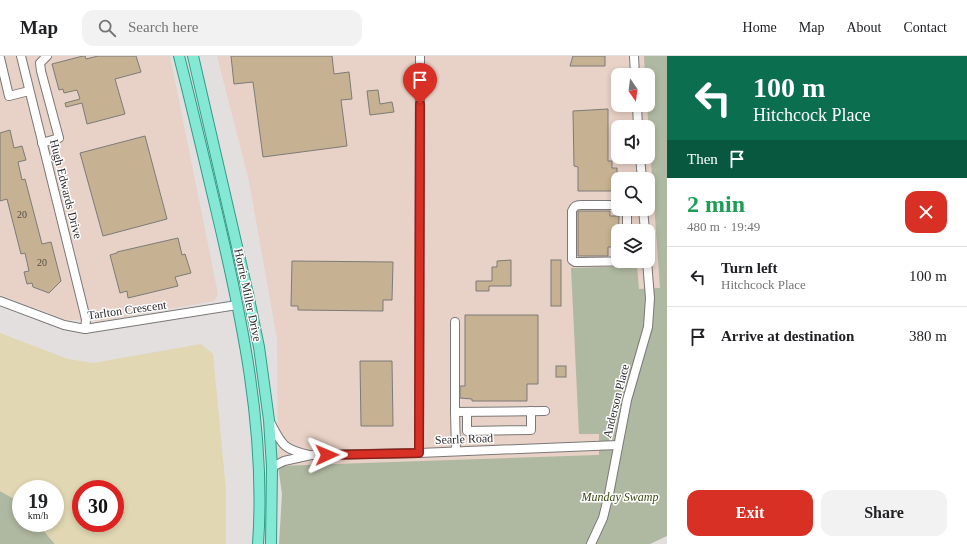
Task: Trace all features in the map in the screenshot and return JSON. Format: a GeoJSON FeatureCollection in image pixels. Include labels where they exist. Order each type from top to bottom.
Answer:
{"type":"FeatureCollection","features":[{"type":"Feature","properties":{"kind":"main road","name":"Horrie Miller Drive"},"geometry":{"type":"LineString","coordinates":[[180,56],[226,252],[246,350],[258,458],[258,544]]}},
{"type":"Feature","properties":{"kind":"main road","name":"Horrie Miller Drive"},"geometry":{"type":"LineString","coordinates":[[193,56],[259,347],[272,468],[271,544]]}},
{"type":"Feature","properties":{"kind":"street","name":"Hugh Edwards Drive"},"geometry":{"type":"LineString","coordinates":[[21,56],[84,310],[86,320],[85,329]]}},
{"type":"Feature","properties":{"kind":"street"},"geometry":{"type":"LineString","coordinates":[[42,143],[59,138],[41,71],[40,63],[47,56]]}},
{"type":"Feature","properties":{"kind":"street"},"geometry":{"type":"LineString","coordinates":[[419,453],[420,56]]}},
{"type":"Feature","properties":{"kind":"street"},"geometry":{"type":"LineString","coordinates":[[634,56],[635,68]]}},
{"type":"Feature","properties":{"kind":"street"},"geometry":{"type":"LineString","coordinates":[[0,58],[9,96],[29,91]]}},
{"type":"Feature","properties":{"kind":"street"},"geometry":{"type":"LineString","coordinates":[[611,205],[581,204],[574,207],[572,211],[572,260],[574,262],[611,261]]}},
{"type":"Feature","properties":{"kind":"street","name":"Anderson Place"},"geometry":{"type":"LineString","coordinates":[[592,544],[603,518],[627,400],[648,327],[650,298],[648,268]]}},
{"type":"Feature","properties":{"kind":"street","name":"Tarlton Crescent"},"geometry":{"type":"LineString","coordinates":[[0,301],[64,325],[85,329],[237,305]]}},
{"type":"Feature","properties":{"kind":"street"},"geometry":{"type":"LineString","coordinates":[[455,322],[456,451]]}},
{"type":"Feature","properties":{"kind":"street"},"geometry":{"type":"LineString","coordinates":[[455,412],[545,411]]}},
{"type":"Feature","properties":{"kind":"street"},"geometry":{"type":"LineString","coordinates":[[467,412],[467,431],[531,430],[531,412]]}},
{"type":"Feature","properties":{"kind":"street","name":"Searle Road"},"geometry":{"type":"LineString","coordinates":[[268,420],[281,443],[292,451],[311,455]]}},
{"type":"Feature","properties":{"kind":"street","name":"Searle Road"},"geometry":{"type":"LineString","coordinates":[[272,468],[284,461],[311,455],[419,453],[618,445]]}},
{"type":"Feature","properties":{"kind":"shaded area"},"geometry":{"type":"Polygon","coordinates":[[[0,56],[170,56],[218,294],[214,301],[102,321],[67,320],[0,295],[0,56]]]}},
{"type":"Feature","properties":{"kind":"shaded area"},"geometry":{"type":"Polygon","coordinates":[[[217,56],[667,56],[667,239],[663,291],[622,456],[278,466],[277,339],[249,181],[217,56]]]}},
{"type":"Feature","properties":{"kind":"green space","name":"Munday Swamp"},"geometry":{"type":"Polygon","coordinates":[[[644,56],[667,56],[667,536],[650,544],[279,544],[282,494],[278,466],[599,455],[599,434],[579,434],[571,268],[611,267],[611,268],[637,268],[639,289],[660,288],[655,216],[655,172],[652,172],[651,164],[655,164],[655,120],[648,120],[647,112],[655,112],[655,68],[645,68],[644,56]]]}},
{"type":"Feature","properties":{"kind":"green space"},"geometry":{"type":"Polygon","coordinates":[[[0,491],[12,498],[12,532],[45,532],[55,544],[0,544],[0,491]]]}},
{"type":"Feature","properties":{"kind":"sand"},"geometry":{"type":"Polygon","coordinates":[[[0,333],[68,359],[93,363],[201,344],[213,354],[226,490],[226,544],[55,544],[45,532],[64,532],[64,480],[12,480],[12,498],[0,491],[0,333]]]}},
{"type":"Feature","properties":{"kind":"building"},"geometry":{"type":"Polygon","coordinates":[[[85,56],[86,59],[98,56],[136,56],[141,72],[115,79],[125,114],[87,124],[82,103],[66,107],[65,103],[80,99],[77,90],[64,93],[63,89],[59,90],[52,64],[85,56]]]}},
{"type":"Feature","properties":{"kind":"building"},"geometry":{"type":"Polygon","coordinates":[[[231,56],[332,56],[334,74],[349,72],[352,99],[341,100],[347,146],[263,157],[253,82],[234,84],[231,56]]]}},
{"type":"Feature","properties":{"kind":"building"},"geometry":{"type":"Polygon","coordinates":[[[573,56],[605,56],[605,66],[570,66],[573,56]]]}},
{"type":"Feature","properties":{"kind":"building"},"geometry":{"type":"Polygon","coordinates":[[[378,90],[380,104],[392,102],[394,112],[370,115],[367,91],[378,90]]]}},
{"type":"Feature","properties":{"kind":"building"},"geometry":{"type":"Polygon","coordinates":[[[608,109],[608,161],[611,161],[612,168],[617,168],[617,172],[611,172],[611,191],[578,191],[578,167],[574,166],[573,111],[608,109]]]}},
{"type":"Feature","properties":{"kind":"building"},"geometry":{"type":"Polygon","coordinates":[[[10,130],[14,148],[22,146],[26,160],[18,162],[22,180],[25,179],[42,244],[51,242],[61,281],[49,293],[33,287],[32,283],[27,284],[24,272],[29,271],[25,253],[21,254],[7,199],[0,201],[0,133],[10,130]]]}},
{"type":"Feature","properties":{"kind":"building"},"geometry":{"type":"Polygon","coordinates":[[[145,136],[167,219],[103,236],[80,153],[145,136]]]}},
{"type":"Feature","properties":{"kind":"building"},"geometry":{"type":"Polygon","coordinates":[[[578,211],[610,211],[610,216],[619,216],[619,224],[611,224],[611,247],[608,247],[608,256],[578,256],[578,211]]]}},
{"type":"Feature","properties":{"kind":"building"},"geometry":{"type":"Polygon","coordinates":[[[178,238],[182,255],[185,254],[191,273],[175,277],[178,286],[128,298],[127,291],[120,293],[110,255],[117,252],[178,238]]]}},
{"type":"Feature","properties":{"kind":"building"},"geometry":{"type":"Polygon","coordinates":[[[511,260],[511,286],[489,286],[489,291],[476,291],[476,281],[492,281],[492,267],[497,267],[497,261],[511,260]]]}},
{"type":"Feature","properties":{"kind":"building"},"geometry":{"type":"Polygon","coordinates":[[[551,260],[561,260],[561,306],[551,306],[551,260]]]}},
{"type":"Feature","properties":{"kind":"building"},"geometry":{"type":"Polygon","coordinates":[[[292,261],[393,262],[392,300],[383,300],[383,311],[298,310],[298,306],[291,306],[292,261]]]}},
{"type":"Feature","properties":{"kind":"building"},"geometry":{"type":"Polygon","coordinates":[[[465,315],[538,315],[538,384],[527,384],[527,401],[472,401],[472,399],[460,398],[460,386],[465,386],[465,315]]]}},
{"type":"Feature","properties":{"kind":"building"},"geometry":{"type":"Polygon","coordinates":[[[360,361],[392,361],[393,426],[361,426],[360,361]]]}},
{"type":"Feature","properties":{"kind":"building"},"geometry":{"type":"Polygon","coordinates":[[[556,366],[566,366],[566,377],[556,377],[556,366]]]}},
{"type":"Feature","properties":{"kind":"route"},"geometry":{"type":"LineString","coordinates":[[327,455],[419,453],[420,104]]}}]}
